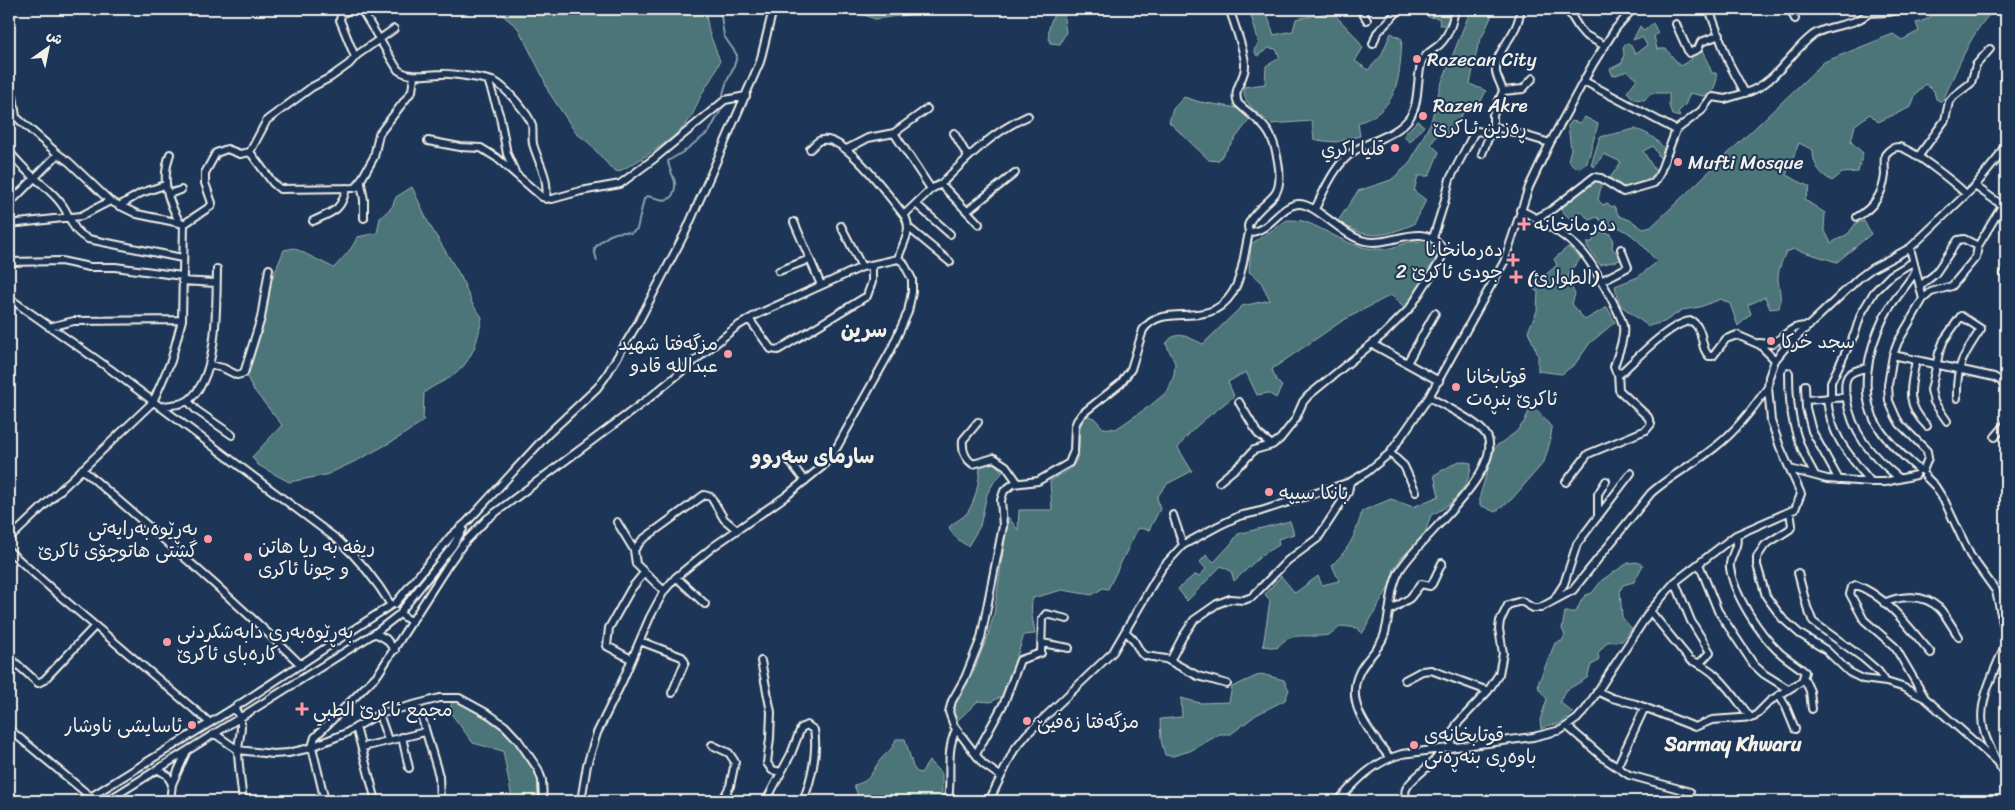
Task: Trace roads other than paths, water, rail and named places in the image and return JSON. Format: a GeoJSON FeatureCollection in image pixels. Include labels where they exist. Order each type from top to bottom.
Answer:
{"type":"FeatureCollection","features":[{"type":"Feature","properties":{"kind":"street"},"geometry":{"type":"LineString","coordinates":[[349,9],[341,14],[340,20],[355,57]]}},
{"type":"Feature","properties":{"kind":"street"},"geometry":{"type":"LineString","coordinates":[[361,9],[398,70],[405,75],[445,74],[488,80],[495,82],[505,90],[522,109],[532,126],[531,134],[536,153],[546,179],[546,199]]}},
{"type":"Feature","properties":{"kind":"street"},"geometry":{"type":"LineString","coordinates":[[84,801],[234,708],[393,604],[451,536],[467,522],[548,434],[597,388],[639,321],[686,231],[760,62],[774,9]]}},
{"type":"Feature","properties":{"kind":"street"},"geometry":{"type":"LineString","coordinates":[[1000,776],[990,770],[956,730],[950,719],[949,712],[952,701],[965,678],[981,638],[1003,526],[1001,500],[1004,490],[1013,484],[1038,481],[1069,463],[1074,451],[1075,426],[1082,414],[1121,383],[1132,369],[1143,330],[1147,325],[1152,321],[1172,315],[1207,312],[1222,303],[1231,294],[1241,274],[1246,239],[1249,232],[1248,225],[1278,190],[1280,181],[1279,169],[1268,131],[1238,103],[1236,98],[1236,92],[1245,64],[1229,9]]}},
{"type":"Feature","properties":{"kind":"street"},"geometry":{"type":"LineString","coordinates":[[1360,9],[1366,20]]}},
{"type":"Feature","properties":{"kind":"street"},"geometry":{"type":"LineString","coordinates":[[1374,44],[1377,33],[1400,9]]}},
{"type":"Feature","properties":{"kind":"street"},"geometry":{"type":"LineString","coordinates":[[1315,209],[1338,166],[1345,158],[1400,128],[1411,116],[1422,61],[1425,55],[1442,42],[1450,28],[1455,9]]}},
{"type":"Feature","properties":{"kind":"street"},"geometry":{"type":"LineString","coordinates":[[1482,154],[1493,126],[1493,115],[1503,91],[1497,76],[1497,64],[1502,49],[1514,32],[1520,9]]}},
{"type":"Feature","properties":{"kind":"street"},"geometry":{"type":"LineString","coordinates":[[1567,9],[1578,28],[1605,46]]}},
{"type":"Feature","properties":{"kind":"street"},"geometry":{"type":"LineString","coordinates":[[989,801],[1014,750],[1027,734],[1105,662],[1126,632],[1162,568],[1183,545],[1239,516],[1261,511],[1350,482],[1367,472],[1390,453],[1439,381],[1504,262],[1529,186],[1550,143],[1605,46],[1619,24],[1633,9]]}},
{"type":"Feature","properties":{"kind":"street"},"geometry":{"type":"LineString","coordinates":[[1709,9],[1729,63],[1745,92]]}},
{"type":"Feature","properties":{"kind":"street"},"geometry":{"type":"LineString","coordinates":[[1790,9],[1795,19]]}},
{"type":"Feature","properties":{"kind":"street"},"geometry":{"type":"LineString","coordinates":[[1537,218],[1550,211],[1594,177],[1601,178],[1623,192],[1654,183],[1659,175],[1676,130],[1701,112],[1710,99],[1713,97],[1724,99],[1761,86],[1816,33],[1860,20],[1871,11],[1888,12],[1904,9]]}},
{"type":"Feature","properties":{"kind":"street"},"geometry":{"type":"LineString","coordinates":[[1676,24],[1689,53],[1698,49],[1700,42],[1720,35]]}},
{"type":"Feature","properties":{"kind":"street"},"geometry":{"type":"LineString","coordinates":[[9,88],[13,96],[16,117],[69,162],[110,201],[150,218],[182,223],[211,206],[212,198],[204,174],[216,154],[227,149],[240,154],[250,152],[268,120],[312,86],[331,77],[394,29]]}},
{"type":"Feature","properties":{"kind":"street"},"geometry":{"type":"LineString","coordinates":[[1918,157],[1945,120],[1949,102],[1971,83],[1976,65],[1990,49]]}},
{"type":"Feature","properties":{"kind":"street"},"geometry":{"type":"LineString","coordinates":[[250,152],[273,183],[280,189],[358,187],[374,158],[379,134],[412,92],[414,76]]}},
{"type":"Feature","properties":{"kind":"street"},"geometry":{"type":"LineString","coordinates":[[1503,91],[1523,89],[1533,78]]}},
{"type":"Feature","properties":{"kind":"street"},"geometry":{"type":"LineString","coordinates":[[488,80],[500,117],[507,154],[516,174]]}},
{"type":"Feature","properties":{"kind":"street"},"geometry":{"type":"LineString","coordinates":[[1584,81],[1676,130]]}},
{"type":"Feature","properties":{"kind":"street"},"geometry":{"type":"LineString","coordinates":[[428,141],[460,147],[481,148],[498,158],[546,199],[552,200],[581,191],[620,184],[655,158],[725,100],[746,96]]}},
{"type":"Feature","properties":{"kind":"street"},"geometry":{"type":"LineString","coordinates":[[847,149],[868,138],[894,133],[926,109]]}},
{"type":"Feature","properties":{"kind":"street"},"geometry":{"type":"LineString","coordinates":[[904,216],[931,189],[941,184],[992,136],[1028,116]]}},
{"type":"Feature","properties":{"kind":"street"},"geometry":{"type":"LineString","coordinates":[[1493,126],[1550,143]]}},
{"type":"Feature","properties":{"kind":"street"},"geometry":{"type":"LineString","coordinates":[[1433,238],[1450,179],[1474,133],[1478,131],[1490,134]]}},
{"type":"Feature","properties":{"kind":"street"},"geometry":{"type":"LineString","coordinates":[[894,133],[931,189]]}},
{"type":"Feature","properties":{"kind":"street"},"geometry":{"type":"LineString","coordinates":[[954,133],[968,157]]}},
{"type":"Feature","properties":{"kind":"street"},"geometry":{"type":"LineString","coordinates":[[810,149],[823,139],[829,140],[847,149],[874,178],[908,222],[909,228],[898,259]]}},
{"type":"Feature","properties":{"kind":"street"},"geometry":{"type":"LineString","coordinates":[[1338,801],[1364,773],[1389,758],[1402,754],[1533,737],[1568,727],[1586,709],[1650,610],[1675,582],[1736,535],[1776,516],[1790,512],[1798,504],[1801,494],[1771,421],[1768,388],[1769,377],[1775,360],[1793,340],[1871,269],[1910,248],[1975,186],[1997,159],[2006,143]]}},
{"type":"Feature","properties":{"kind":"street"},"geometry":{"type":"LineString","coordinates":[[1858,217],[1870,210],[1876,202],[1885,175],[1885,155],[1890,150],[1898,147],[1918,157],[1952,181],[1966,194]]}},
{"type":"Feature","properties":{"kind":"street"},"geometry":{"type":"LineString","coordinates":[[10,153],[34,178],[53,193],[70,218],[74,230],[88,240],[182,258]]}},
{"type":"Feature","properties":{"kind":"street"},"geometry":{"type":"LineString","coordinates":[[9,204],[58,154]]}},
{"type":"Feature","properties":{"kind":"street"},"geometry":{"type":"LineString","coordinates":[[9,539],[152,402],[171,361],[182,320],[182,223],[165,185],[170,154]]}},
{"type":"Feature","properties":{"kind":"street"},"geometry":{"type":"LineString","coordinates":[[967,211],[1015,173]]}},
{"type":"Feature","properties":{"kind":"street"},"geometry":{"type":"LineString","coordinates":[[361,183],[364,200],[364,218]]}},
{"type":"Feature","properties":{"kind":"street"},"geometry":{"type":"LineString","coordinates":[[941,184],[980,224]]}},
{"type":"Feature","properties":{"kind":"street"},"geometry":{"type":"LineString","coordinates":[[119,206],[141,193],[165,185]]}},
{"type":"Feature","properties":{"kind":"street"},"geometry":{"type":"LineString","coordinates":[[1790,469],[1839,480],[1871,482],[1884,482],[1920,473],[1928,458],[1927,451],[1900,424],[1890,401],[1888,385],[1893,355],[1902,332],[1923,299],[1931,292],[1952,286],[1976,257],[1978,246],[2004,207],[1975,186]]}},
{"type":"Feature","properties":{"kind":"street"},"geometry":{"type":"LineString","coordinates":[[313,221],[340,207],[346,188]]}},
{"type":"Feature","properties":{"kind":"street"},"geometry":{"type":"LineString","coordinates":[[168,194],[181,190]]}},
{"type":"Feature","properties":{"kind":"street"},"geometry":{"type":"LineString","coordinates":[[9,224],[81,216],[110,201]]}},
{"type":"Feature","properties":{"kind":"street"},"geometry":{"type":"LineString","coordinates":[[916,204],[950,234]]}},
{"type":"Feature","properties":{"kind":"street"},"geometry":{"type":"LineString","coordinates":[[1219,482],[1242,464],[1249,453],[1257,448],[1272,445],[1280,439],[1290,427],[1308,396],[1372,344],[1415,302],[1439,263],[1442,251],[1441,246],[1433,238],[1418,234],[1387,241],[1364,241],[1340,229],[1315,209],[1300,204],[1292,206],[1263,229],[1257,232],[1249,232]]}},
{"type":"Feature","properties":{"kind":"street"},"geometry":{"type":"LineString","coordinates":[[1520,210],[1537,218],[1584,254],[1601,281],[1623,325],[1623,334],[1614,367],[1618,372],[1619,390],[1648,417],[1652,424],[1646,430],[1588,454],[1566,482]]}},
{"type":"Feature","properties":{"kind":"street"},"geometry":{"type":"LineString","coordinates":[[794,222],[821,285]]}},
{"type":"Feature","properties":{"kind":"street"},"geometry":{"type":"LineString","coordinates":[[841,226],[862,267]]}},
{"type":"Feature","properties":{"kind":"street"},"geometry":{"type":"LineString","coordinates":[[909,228],[950,262]]}},
{"type":"Feature","properties":{"kind":"street"},"geometry":{"type":"LineString","coordinates":[[1920,286],[1935,274],[1958,240],[1964,239],[1978,246]]}},
{"type":"Feature","properties":{"kind":"street"},"geometry":{"type":"LineString","coordinates":[[1910,248],[1923,299]]}},
{"type":"Feature","properties":{"kind":"street"},"geometry":{"type":"LineString","coordinates":[[1601,281],[1628,267],[1629,264],[1621,249]]}},
{"type":"Feature","properties":{"kind":"street"},"geometry":{"type":"LineString","coordinates":[[779,271],[810,259]]}},
{"type":"Feature","properties":{"kind":"street"},"geometry":{"type":"LineString","coordinates":[[325,801],[312,747],[315,737],[378,674],[448,565],[463,544],[487,520],[648,398],[719,339],[750,319],[862,267],[898,259],[903,262],[912,279],[912,292],[908,312],[890,350],[837,447],[823,466],[805,481],[714,546],[676,577],[664,591],[597,733],[581,801]]}},
{"type":"Feature","properties":{"kind":"street"},"geometry":{"type":"LineString","coordinates":[[9,262],[61,261],[89,267],[115,267],[216,284]]}},
{"type":"Feature","properties":{"kind":"street"},"geometry":{"type":"LineString","coordinates":[[1871,482],[1837,437],[1829,419],[1831,382],[1855,332],[1861,314],[1874,292],[1891,274],[1913,262]]}},
{"type":"Feature","properties":{"kind":"street"},"geometry":{"type":"LineString","coordinates":[[750,319],[771,349],[778,350],[866,296],[872,282],[872,265]]}},
{"type":"Feature","properties":{"kind":"street"},"geometry":{"type":"LineString","coordinates":[[210,365],[223,368],[237,376],[244,373],[261,318],[269,268]]}},
{"type":"Feature","properties":{"kind":"street"},"geometry":{"type":"LineString","coordinates":[[160,407],[188,401],[205,381],[210,365],[213,339],[217,269]]}},
{"type":"Feature","properties":{"kind":"street"},"geometry":{"type":"LineString","coordinates":[[1915,272],[1885,316],[1868,368],[1866,390],[1873,418],[1888,439],[1935,486],[1960,530],[1970,555],[1996,591],[2006,637],[2006,646],[1988,688],[1981,713],[1984,730],[1996,761]]}},
{"type":"Feature","properties":{"kind":"street"},"geometry":{"type":"LineString","coordinates":[[9,298],[110,369],[338,540],[367,568],[393,604],[400,606],[400,613]]}},
{"type":"Feature","properties":{"kind":"street"},"geometry":{"type":"LineString","coordinates":[[1406,363],[1435,313]]}},
{"type":"Feature","properties":{"kind":"street"},"geometry":{"type":"LineString","coordinates":[[1946,421],[1934,402],[1931,390],[1944,340],[1961,316],[1981,329],[1964,355],[1958,369],[1957,398]]}},
{"type":"Feature","properties":{"kind":"street"},"geometry":{"type":"LineString","coordinates":[[49,327],[74,321],[182,320]]}},
{"type":"Feature","properties":{"kind":"street"},"geometry":{"type":"LineString","coordinates":[[1618,372],[1621,373],[1658,339],[1684,321],[1692,321],[1701,330],[1706,353],[1709,356],[1713,356],[1730,336],[1743,336],[1757,343],[1775,360]]}},
{"type":"Feature","properties":{"kind":"street"},"geometry":{"type":"LineString","coordinates":[[1757,343],[1772,344],[1792,328],[1809,326]]}},
{"type":"Feature","properties":{"kind":"street"},"geometry":{"type":"LineString","coordinates":[[1372,344],[1439,381]]}},
{"type":"Feature","properties":{"kind":"street"},"geometry":{"type":"LineString","coordinates":[[1893,355],[1998,378],[2006,390]]}},
{"type":"Feature","properties":{"kind":"street"},"geometry":{"type":"LineString","coordinates":[[1916,361],[1910,393],[1912,403],[1927,426]]}},
{"type":"Feature","properties":{"kind":"street"},"geometry":{"type":"LineString","coordinates":[[1868,368],[1849,374],[1845,386],[1852,424],[1865,444],[1899,478]]}},
{"type":"Feature","properties":{"kind":"street"},"geometry":{"type":"LineString","coordinates":[[1789,373],[1790,407],[1796,436],[1815,475]]}},
{"type":"Feature","properties":{"kind":"street"},"geometry":{"type":"LineString","coordinates":[[1805,385],[1806,408],[1812,431],[1839,480]]}},
{"type":"Feature","properties":{"kind":"street"},"geometry":{"type":"LineString","coordinates":[[1451,748],[1452,734],[1457,724],[1496,681],[1504,653],[1499,629],[1500,621],[1508,605],[1521,601],[1537,608],[1573,590],[1599,555],[1651,493],[1728,437],[1743,422],[1768,388]]}},
{"type":"Feature","properties":{"kind":"street"},"geometry":{"type":"LineString","coordinates":[[1389,758],[1361,717],[1355,704],[1358,674],[1384,637],[1399,572],[1403,565],[1471,487],[1481,472],[1489,448],[1487,436],[1477,426],[1429,397]]}},
{"type":"Feature","properties":{"kind":"street"},"geometry":{"type":"LineString","coordinates":[[1806,400],[1846,397]]}},
{"type":"Feature","properties":{"kind":"street"},"geometry":{"type":"LineString","coordinates":[[188,401],[196,410],[232,435]]}},
{"type":"Feature","properties":{"kind":"street"},"geometry":{"type":"LineString","coordinates":[[1239,402],[1258,434],[1272,445]]}},
{"type":"Feature","properties":{"kind":"street"},"geometry":{"type":"LineString","coordinates":[[978,422],[963,440],[966,457],[973,464],[994,458],[1006,466],[1018,483]]}},
{"type":"Feature","properties":{"kind":"street"},"geometry":{"type":"LineString","coordinates":[[1995,437],[2006,424]]}},
{"type":"Feature","properties":{"kind":"street"},"geometry":{"type":"LineString","coordinates":[[1390,453],[1404,466],[1416,492]]}},
{"type":"Feature","properties":{"kind":"street"},"geometry":{"type":"LineString","coordinates":[[787,458],[805,481]]}},
{"type":"Feature","properties":{"kind":"street"},"geometry":{"type":"LineString","coordinates":[[82,469],[212,581],[301,665]]}},
{"type":"Feature","properties":{"kind":"street"},"geometry":{"type":"LineString","coordinates":[[1552,601],[1564,584],[1577,544],[1631,473]]}},
{"type":"Feature","properties":{"kind":"street"},"geometry":{"type":"LineString","coordinates":[[1598,516],[1597,499],[1606,481]]}},
{"type":"Feature","properties":{"kind":"street"},"geometry":{"type":"LineString","coordinates":[[1170,661],[1194,620],[1217,604],[1230,599],[1244,600],[1252,597],[1287,561],[1318,538],[1348,492],[1350,482]]}},
{"type":"Feature","properties":{"kind":"street"},"geometry":{"type":"LineString","coordinates":[[634,550],[642,540],[704,495],[712,497],[724,519],[737,530]]}},
{"type":"Feature","properties":{"kind":"street"},"geometry":{"type":"LineString","coordinates":[[1790,512],[1792,525],[1790,529],[1765,545],[1757,557],[1757,565],[1766,596],[1776,610],[1790,626],[1826,650],[1849,672],[1863,679],[1886,682],[1925,698]]}},
{"type":"Feature","properties":{"kind":"street"},"geometry":{"type":"LineString","coordinates":[[1173,515],[1183,545]]}},
{"type":"Feature","properties":{"kind":"street"},"geometry":{"type":"LineString","coordinates":[[107,801],[375,633],[400,613],[452,547],[467,522]]}},
{"type":"Feature","properties":{"kind":"street"},"geometry":{"type":"LineString","coordinates":[[617,522],[634,550],[636,564],[644,574],[664,591]]}},
{"type":"Feature","properties":{"kind":"street"},"geometry":{"type":"LineString","coordinates":[[1736,535],[1737,545],[1730,568],[1738,591],[1748,611],[1767,638],[1777,650],[1804,672],[1804,678],[1810,691],[1812,709]]}},
{"type":"Feature","properties":{"kind":"street"},"geometry":{"type":"LineString","coordinates":[[9,551],[209,722]]}},
{"type":"Feature","properties":{"kind":"street"},"geometry":{"type":"LineString","coordinates":[[1389,611],[1410,598],[1421,584],[1430,586],[1442,563]]}},
{"type":"Feature","properties":{"kind":"street"},"geometry":{"type":"LineString","coordinates":[[1699,564],[1718,611],[1754,665],[1764,674],[1788,689]]}},
{"type":"Feature","properties":{"kind":"street"},"geometry":{"type":"LineString","coordinates":[[1798,573],[1807,608],[1813,622],[1843,641],[1878,671],[1886,682]]}},
{"type":"Feature","properties":{"kind":"street"},"geometry":{"type":"LineString","coordinates":[[632,659],[607,646],[607,635],[630,589],[644,574]]}},
{"type":"Feature","properties":{"kind":"street"},"geometry":{"type":"LineString","coordinates":[[676,577],[705,604]]}},
{"type":"Feature","properties":{"kind":"street"},"geometry":{"type":"LineString","coordinates":[[1675,582],[1691,621],[1710,652],[1700,663]]}},
{"type":"Feature","properties":{"kind":"street"},"geometry":{"type":"LineString","coordinates":[[1931,653],[1884,603],[1862,587],[1856,585],[1850,590],[1864,620],[1895,647],[1925,698],[1996,761],[2006,775]]}},
{"type":"Feature","properties":{"kind":"street"},"geometry":{"type":"LineString","coordinates":[[1884,603],[1903,597],[1925,600],[1939,608],[1959,637]]}},
{"type":"Feature","properties":{"kind":"street"},"geometry":{"type":"LineString","coordinates":[[393,604],[390,612],[392,616],[400,613]]}},
{"type":"Feature","properties":{"kind":"street"},"geometry":{"type":"LineString","coordinates":[[1650,610],[1690,660],[1700,663],[1710,671],[1734,695],[1751,718]]}},
{"type":"Feature","properties":{"kind":"street"},"geometry":{"type":"LineString","coordinates":[[400,613],[412,622]]}},
{"type":"Feature","properties":{"kind":"street"},"geometry":{"type":"LineString","coordinates":[[976,754],[1004,703],[1020,660],[1038,656],[1042,651],[1041,622],[1044,616],[1067,619]]}},
{"type":"Feature","properties":{"kind":"street"},"geometry":{"type":"LineString","coordinates":[[9,657],[38,683],[44,680],[95,626]]}},
{"type":"Feature","properties":{"kind":"street"},"geometry":{"type":"LineString","coordinates":[[1126,632],[1146,656],[1159,657],[1198,676],[1227,684]]}},
{"type":"Feature","properties":{"kind":"street"},"geometry":{"type":"LineString","coordinates":[[375,633],[386,639],[395,650]]}},
{"type":"Feature","properties":{"kind":"street"},"geometry":{"type":"LineString","coordinates":[[640,641],[682,657],[684,660],[685,662],[672,693]]}},
{"type":"Feature","properties":{"kind":"street"},"geometry":{"type":"LineString","coordinates":[[1042,643],[1068,648]]}},
{"type":"Feature","properties":{"kind":"street"},"geometry":{"type":"LineString","coordinates":[[761,661],[771,712],[767,763],[772,770],[780,772]]}},
{"type":"Feature","properties":{"kind":"street"},"geometry":{"type":"LineString","coordinates":[[1405,680],[1422,671],[1431,670],[1488,691]]}},
{"type":"Feature","properties":{"kind":"street"},"geometry":{"type":"LineString","coordinates":[[1597,691],[1621,701],[1645,707],[1695,727],[1712,720],[1751,718],[1758,715],[1765,706],[1804,678]]}},
{"type":"Feature","properties":{"kind":"street"},"geometry":{"type":"LineString","coordinates":[[1779,696],[1795,729]]}},
{"type":"Feature","properties":{"kind":"street"},"geometry":{"type":"LineString","coordinates":[[215,734],[238,750],[280,754],[312,747],[379,714],[448,697],[459,698],[490,714],[505,726],[529,754],[542,780],[543,801]]}},
{"type":"Feature","properties":{"kind":"street"},"geometry":{"type":"LineString","coordinates":[[418,705],[439,776],[440,801]]}},
{"type":"Feature","properties":{"kind":"street"},"geometry":{"type":"LineString","coordinates":[[1617,766],[1645,707]]}},
{"type":"Feature","properties":{"kind":"street"},"geometry":{"type":"LineString","coordinates":[[234,708],[240,716],[241,741],[238,750],[243,801]]}},
{"type":"Feature","properties":{"kind":"street"},"geometry":{"type":"LineString","coordinates":[[379,714],[388,740]]}},
{"type":"Feature","properties":{"kind":"street"},"geometry":{"type":"LineString","coordinates":[[766,801],[791,754],[801,728],[807,724],[811,726],[815,737],[815,747],[803,801]]}},
{"type":"Feature","properties":{"kind":"street"},"geometry":{"type":"LineString","coordinates":[[356,727],[363,747],[376,801]]}},
{"type":"Feature","properties":{"kind":"street"},"geometry":{"type":"LineString","coordinates":[[1568,727],[1605,759],[1630,775],[1690,792]]}},
{"type":"Feature","properties":{"kind":"street"},"geometry":{"type":"LineString","coordinates":[[9,729],[91,797]]}},
{"type":"Feature","properties":{"kind":"street"},"geometry":{"type":"LineString","coordinates":[[948,801],[952,737],[956,730]]}},
{"type":"Feature","properties":{"kind":"street"},"geometry":{"type":"LineString","coordinates":[[363,747],[425,732]]}},
{"type":"Feature","properties":{"kind":"street"},"geometry":{"type":"LineString","coordinates":[[402,737],[409,768]]}},
{"type":"Feature","properties":{"kind":"street"},"geometry":{"type":"LineString","coordinates":[[712,745],[729,753],[736,762],[730,786],[722,801]]}},
{"type":"Feature","properties":{"kind":"street"},"geometry":{"type":"LineString","coordinates":[[1407,801],[1405,793],[1407,786],[1438,758],[1442,750]]}},
{"type":"Feature","properties":{"kind":"street"},"geometry":{"type":"LineString","coordinates":[[170,801],[172,784],[187,752]]}},
{"type":"Feature","properties":{"kind":"street"},"geometry":{"type":"LineString","coordinates":[[157,769],[166,774],[172,784]]}},
{"type":"Feature","properties":{"kind":"waterway"},"geometry":{"type":"LineString","coordinates":[[720,9],[724,36],[737,55],[725,85],[723,96]]}},
{"type":"Feature","properties":{"kind":"waterway"},"geometry":{"type":"LineString","coordinates":[[597,261],[594,249],[602,241],[615,233],[631,233],[637,229],[644,199],[647,196],[664,200],[671,198],[675,183],[668,161],[709,132],[722,108]]}},
{"type":"Feature","properties":{"kind":"place","name":"Rozecan City"},"geometry":{"type":"Point","coordinates":[1417,59]}},
{"type":"Feature","properties":{"kind":"place","name":"Razen Akre ڕەزین ئـاکرێ"},"geometry":{"type":"Point","coordinates":[1423,116]}},
{"type":"Feature","properties":{"kind":"place","name":"قليا اكري"},"geometry":{"type":"Point","coordinates":[1395,148]}},
{"type":"Feature","properties":{"kind":"place","name":"Mufti Mosque"},"geometry":{"type":"Point","coordinates":[1678,162]}},
{"type":"Feature","properties":{"kind":"place","name":"دەرمانخانە"},"geometry":{"type":"Point","coordinates":[1524,224]}},
{"type":"Feature","properties":{"kind":"place","name":"دەرمانخانا جودی ئاکرێ 2"},"geometry":{"type":"Point","coordinates":[1513,260]}},
{"type":"Feature","properties":{"kind":"place","name":"(الطوارئ)"},"geometry":{"type":"Point","coordinates":[1516,277]}},
{"type":"Feature","properties":{"kind":"place","name":"سجد خركا"},"geometry":{"type":"Point","coordinates":[1771,341]}},
{"type":"Feature","properties":{"kind":"place","name":"مزگەفتا شهيد عبدالله قادو"},"geometry":{"type":"Point","coordinates":[728,354]}},
{"type":"Feature","properties":{"kind":"place","name":"قوتابخانا ئاکرێ بنڕەت"},"geometry":{"type":"Point","coordinates":[1456,387]}},
{"type":"Feature","properties":{"kind":"place","name":"بانکا سیپە"},"geometry":{"type":"Point","coordinates":[1269,492]}},
{"type":"Feature","properties":{"kind":"place","name":"بەڕێوەبەرایەتی گشتی هاتوچۆی ئاکرێ"},"geometry":{"type":"Point","coordinates":[208,539]}},
{"type":"Feature","properties":{"kind":"place","name":"ريفه به ريا هاتن و چونا ئاكرى"},"geometry":{"type":"Point","coordinates":[248,557]}},
{"type":"Feature","properties":{"kind":"place","name":"بەڕێوەبەری دابەشکردنی کارەبای ئاکرێ"},"geometry":{"type":"Point","coordinates":[167,642]}},
{"type":"Feature","properties":{"kind":"place","name":"مجمع ئاکرێ الطبي"},"geometry":{"type":"Point","coordinates":[302,709]}},
{"type":"Feature","properties":{"kind":"place","name":"مزگەفتا زەفیێ"},"geometry":{"type":"Point","coordinates":[1027,721]}},
{"type":"Feature","properties":{"kind":"place","name":"ئاسايشى ناوشار"},"geometry":{"type":"Point","coordinates":[192,725]}},
{"type":"Feature","properties":{"kind":"place","name":"قوتابخانەی باوەڕی بنەڕەتی"},"geometry":{"type":"Point","coordinates":[1414,745]}},
{"type":"Feature","properties":{"kind":"district","name":"سرين"},"geometry":{"type":"Point","coordinates":[864,330]}},
{"type":"Feature","properties":{"kind":"district","name":"سارمای سەروو"},"geometry":{"type":"Point","coordinates":[813,456]}},
{"type":"Feature","properties":{"kind":"district","name":"Sarmay Khwaru"},"geometry":{"type":"Point","coordinates":[1733,744]}}]}
